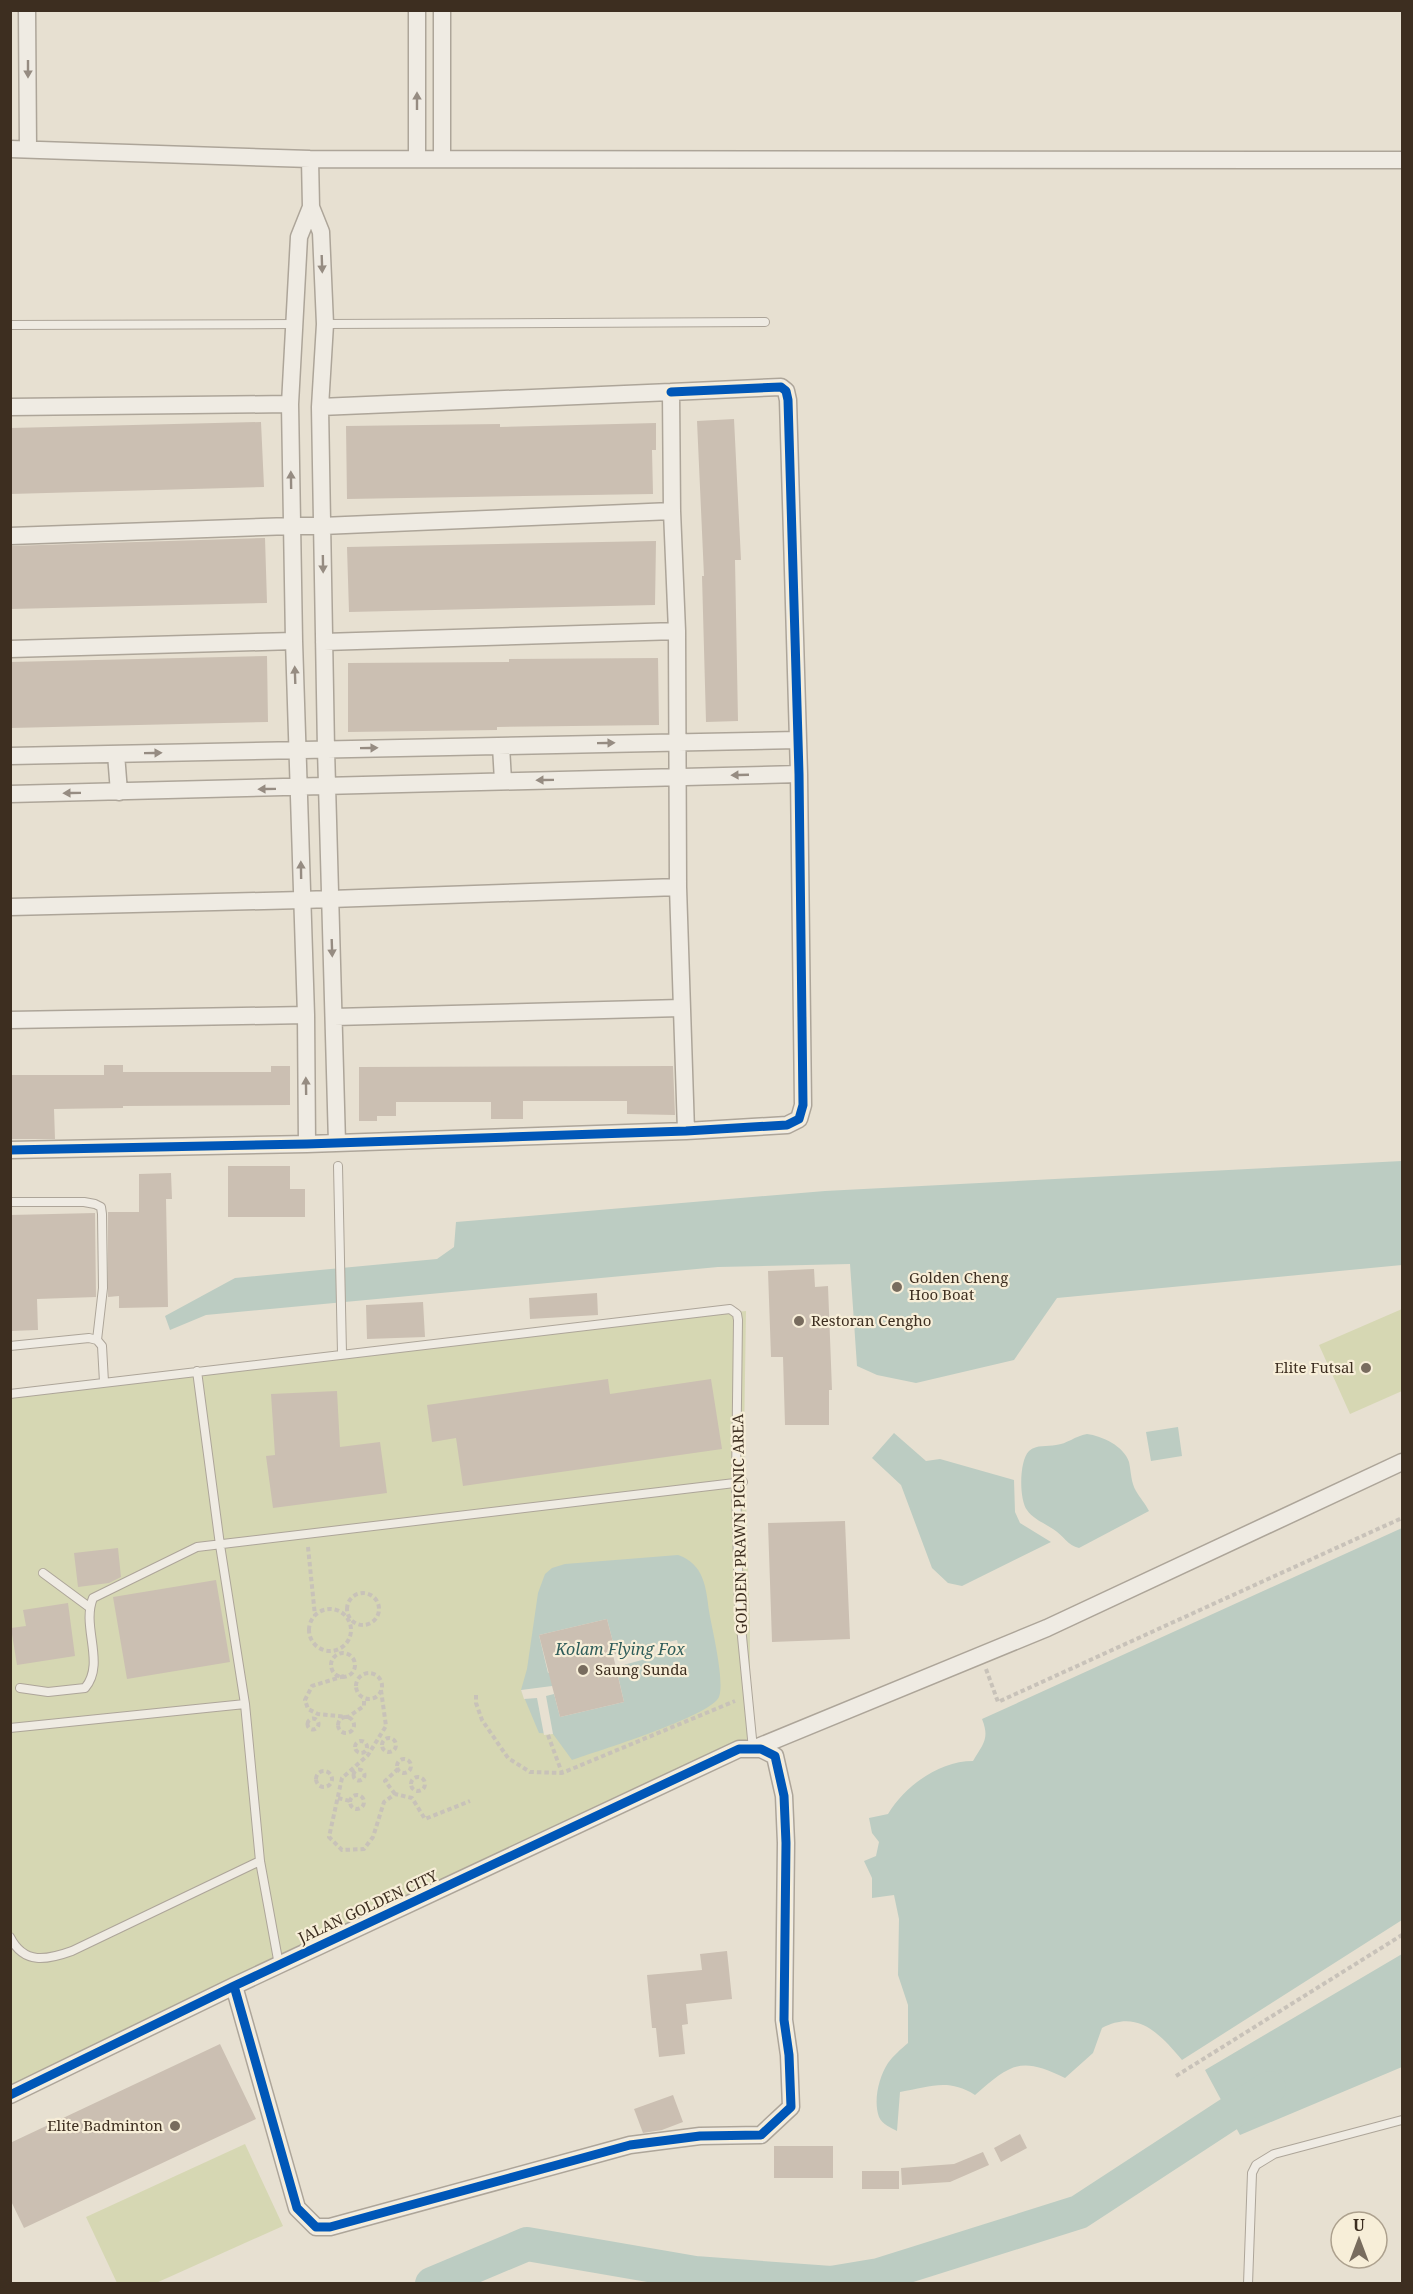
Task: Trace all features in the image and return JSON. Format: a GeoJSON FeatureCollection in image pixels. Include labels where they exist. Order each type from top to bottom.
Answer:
{"type":"FeatureCollection","features":[{"type":"Feature","properties":{"kind":"street"},"geometry":{"type":"LineString","coordinates":[[27,10],[28,149]]}},
{"type":"Feature","properties":{"kind":"street"},"geometry":{"type":"LineString","coordinates":[[417,10],[417,159]]}},
{"type":"Feature","properties":{"kind":"street"},"geometry":{"type":"LineString","coordinates":[[442,10],[442,159]]}},
{"type":"Feature","properties":{"kind":"street"},"geometry":{"type":"LineString","coordinates":[[10,149],[310,159],[1402,160]]}},
{"type":"Feature","properties":{"kind":"street"},"geometry":{"type":"LineString","coordinates":[[310,159],[312,207],[321,232],[325,324],[320,407],[326,749],[337,1143]]}},
{"type":"Feature","properties":{"kind":"street"},"geometry":{"type":"LineString","coordinates":[[307,1144],[306,1015],[294,641],[290,404],[299,237],[312,207]]}},
{"type":"Feature","properties":{"kind":"street"},"geometry":{"type":"LineString","coordinates":[[296,324],[325,324]]}},
{"type":"Feature","properties":{"kind":"street"},"geometry":{"type":"LineString","coordinates":[[10,1150],[307,1144],[686,1131],[787,1125],[799,1119],[803,1105],[799,774],[786,391],[781,387],[774,387],[320,407]]}},
{"type":"Feature","properties":{"kind":"street"},"geometry":{"type":"LineString","coordinates":[[671,392],[672,511],[677,631],[678,887],[686,1131]]}},
{"type":"Feature","properties":{"kind":"street"},"geometry":{"type":"LineString","coordinates":[[10,407],[290,404]]}},
{"type":"Feature","properties":{"kind":"street"},"geometry":{"type":"LineString","coordinates":[[10,536],[672,511]]}},
{"type":"Feature","properties":{"kind":"street"},"geometry":{"type":"LineString","coordinates":[[324,642],[677,631]]}},
{"type":"Feature","properties":{"kind":"street"},"geometry":{"type":"LineString","coordinates":[[10,649],[294,641]]}},
{"type":"Feature","properties":{"kind":"street"},"geometry":{"type":"LineString","coordinates":[[10,756],[797,740]]}},
{"type":"Feature","properties":{"kind":"street"},"geometry":{"type":"LineString","coordinates":[[501,746],[503,782]]}},
{"type":"Feature","properties":{"kind":"street"},"geometry":{"type":"LineString","coordinates":[[116,754],[119,792]]}},
{"type":"Feature","properties":{"kind":"street"},"geometry":{"type":"LineString","coordinates":[[10,794],[799,774]]}},
{"type":"Feature","properties":{"kind":"street"},"geometry":{"type":"LineString","coordinates":[[10,907],[678,887]]}},
{"type":"Feature","properties":{"kind":"street"},"geometry":{"type":"LineString","coordinates":[[334,1017],[681,1008]]}},
{"type":"Feature","properties":{"kind":"street"},"geometry":{"type":"LineString","coordinates":[[10,1020],[306,1015]]}},
{"type":"Feature","properties":{"kind":"street","name":"JALAN GOLDEN CITY"},"geometry":{"type":"LineString","coordinates":[[10,2096],[234,1986],[746,1749],[1047,1628],[1402,1462]]}},
{"type":"Feature","properties":{"kind":"street"},"geometry":{"type":"LineString","coordinates":[[234,1986],[297,2208],[316,2227],[330,2227],[630,2145],[700,2136],[761,2135],[791,2107],[789,2055],[784,2020],[786,1843],[784,1796],[775,1756],[766,1751],[746,1749]]}},
{"type":"Feature","properties":{"kind":"lane"},"geometry":{"type":"LineString","coordinates":[[325,324],[765,322]]}},
{"type":"Feature","properties":{"kind":"lane"},"geometry":{"type":"LineString","coordinates":[[10,325],[296,324]]}},
{"type":"Feature","properties":{"kind":"lane"},"geometry":{"type":"LineString","coordinates":[[10,1394],[342,1353],[338,1166]]}},
{"type":"Feature","properties":{"kind":"lane"},"geometry":{"type":"LineString","coordinates":[[10,1202],[84,1202],[100,1207],[104,1288],[97,1340]]}},
{"type":"Feature","properties":{"kind":"lane","name":"GOLDEN PRAWN PICNIC AREA"},"geometry":{"type":"LineString","coordinates":[[342,1353],[722,1309],[734,1311],[738,1320],[739,1606],[747,1696],[746,1749]]}},
{"type":"Feature","properties":{"kind":"lane"},"geometry":{"type":"LineString","coordinates":[[10,1346],[89,1338],[97,1340],[102,1346],[104,1382]]}},
{"type":"Feature","properties":{"kind":"lane"},"geometry":{"type":"LineString","coordinates":[[197,1371],[220,1545],[245,1704],[260,1861],[279,1965]]}},
{"type":"Feature","properties":{"kind":"lane"},"geometry":{"type":"LineString","coordinates":[[20,1688],[48,1692],[85,1688],[91,1681],[95,1669],[89,1620],[89,1607],[93,1598],[197,1547],[739,1482]]}},
{"type":"Feature","properties":{"kind":"lane"},"geometry":{"type":"LineString","coordinates":[[43,1573],[89,1607]]}},
{"type":"Feature","properties":{"kind":"lane"},"geometry":{"type":"LineString","coordinates":[[10,1728],[245,1704]]}},
{"type":"Feature","properties":{"kind":"lane"},"geometry":{"type":"LineString","coordinates":[[10,1937],[16,1947],[30,1957],[49,1959],[72,1951],[260,1861]]}},
{"type":"Feature","properties":{"kind":"lane"},"geometry":{"type":"LineString","coordinates":[[1248,2283],[1250,2182],[1256,2165],[1274,2154],[1402,2120]]}},
{"type":"Feature","properties":{"kind":"path"},"geometry":{"type":"LineString","coordinates":[[981,1655],[998,1702],[1402,1518]]}},
{"type":"Feature","properties":{"kind":"path"},"geometry":{"type":"LineString","coordinates":[[306,1534],[315,1616],[309,1628],[312,1641],[316,1646],[328,1651],[341,1648],[346,1643]]}},
{"type":"Feature","properties":{"kind":"path"},"geometry":{"type":"LineString","coordinates":[[315,1616],[328,1610],[341,1613],[353,1622],[358,1624],[368,1625],[377,1618],[380,1608],[375,1599],[366,1593],[351,1598],[347,1613],[353,1622]]}},
{"type":"Feature","properties":{"kind":"path"},"geometry":{"type":"LineString","coordinates":[[341,1613],[350,1624],[351,1631],[346,1643],[332,1661],[332,1669],[336,1675],[344,1676]]}},
{"type":"Feature","properties":{"kind":"path"},"geometry":{"type":"LineString","coordinates":[[337,1655],[348,1654],[354,1663],[356,1686],[364,1698],[376,1697],[381,1690]]}},
{"type":"Feature","properties":{"kind":"path"},"geometry":{"type":"LineString","coordinates":[[354,1663],[351,1673],[312,1686],[305,1700],[308,1709],[318,1714],[348,1718],[352,1720],[354,1727],[349,1732],[340,1729],[341,1719],[348,1718],[363,1706],[364,1698]]}},
{"type":"Feature","properties":{"kind":"path"},"geometry":{"type":"LineString","coordinates":[[356,1686],[361,1676],[373,1674],[380,1679],[386,1726],[381,1739],[354,1769],[342,1778],[329,1837],[342,1850],[364,1849],[373,1837],[384,1802],[395,1794]]}},
{"type":"Feature","properties":{"kind":"path"},"geometry":{"type":"LineString","coordinates":[[476,1695],[476,1703],[482,1720],[508,1758],[530,1772],[562,1773],[747,1696]]}},
{"type":"Feature","properties":{"kind":"path"},"geometry":{"type":"LineString","coordinates":[[315,1719],[318,1714]]}},
{"type":"Feature","properties":{"kind":"path"},"geometry":{"type":"LineString","coordinates":[[548,1735],[562,1773]]}},
{"type":"Feature","properties":{"kind":"path"},"geometry":{"type":"LineString","coordinates":[[398,1769],[385,1781],[395,1794],[412,1798],[425,1819],[470,1801]]}},
{"type":"Feature","properties":{"kind":"path"},"geometry":{"type":"LineString","coordinates":[[321,1772],[326,1772],[331,1775],[332,1782],[324,1787],[319,1785],[317,1778],[321,1772]]}},
{"type":"Feature","properties":{"kind":"path"},"geometry":{"type":"LineString","coordinates":[[332,1782],[341,1784]]}},
{"type":"Feature","properties":{"kind":"path"},"geometry":{"type":"LineString","coordinates":[[412,1798],[414,1790]]}},
{"type":"Feature","properties":{"kind":"path"},"geometry":{"type":"LineString","coordinates":[[338,1798],[350,1801]]}},
{"type":"Feature","properties":{"kind":"path"},"geometry":{"type":"LineString","coordinates":[[1176,2076],[1402,1935]]}},
{"type":"Feature","properties":{"kind":"green space","name":"Elite Futsal"},"geometry":{"type":"Polygon","coordinates":[[[1402,1309],[1402,1391],[1350,1414],[1319,1345],[1402,1309]]]}},
{"type":"Feature","properties":{"kind":"green space"},"geometry":{"type":"Polygon","coordinates":[[[746,1311],[744,1440],[750,1626],[750,1738],[11,2087],[10,1391],[746,1311]]]}},
{"type":"Feature","properties":{"kind":"green space"},"geometry":{"type":"Polygon","coordinates":[[[245,2144],[283,2226],[156,2283],[117,2283],[86,2217],[245,2144]]]}},
{"type":"Feature","properties":{"kind":"water"},"geometry":{"type":"Polygon","coordinates":[[[1402,1161],[1402,1265],[1057,1298],[1014,1360],[916,1383],[877,1375],[857,1366],[850,1264],[718,1267],[206,1315],[170,1330],[165,1316],[235,1278],[437,1259],[454,1247],[456,1222],[825,1191],[1402,1161]]]}},
{"type":"Feature","properties":{"kind":"water"},"geometry":{"type":"Polygon","coordinates":[[[1178,1427],[1182,1456],[1151,1461],[1146,1432],[1178,1427]]]}},
{"type":"Feature","properties":{"kind":"water"},"geometry":{"type":"Polygon","coordinates":[[[894,1433],[926,1461],[940,1459],[1014,1480],[1015,1512],[1020,1523],[1051,1542],[962,1586],[948,1583],[932,1568],[901,1485],[872,1458],[894,1433]]]}},
{"type":"Feature","properties":{"kind":"water"},"geometry":{"type":"Polygon","coordinates":[[[1087,1434],[1106,1440],[1122,1451],[1129,1462],[1134,1488],[1149,1511],[1079,1548],[1032,1516],[1024,1505],[1021,1480],[1023,1463],[1029,1451],[1060,1444],[1087,1434]]]}},
{"type":"Feature","properties":{"kind":"water"},"geometry":{"type":"Polygon","coordinates":[[[1402,1528],[1402,1920],[1182,2060],[1157,2033],[1147,2027],[1127,2021],[1115,2023],[1102,2028],[1093,2053],[1065,2078],[1037,2067],[1026,2066],[1007,2070],[975,2095],[947,2085],[900,2092],[897,2131],[884,2124],[877,2110],[878,2089],[888,2063],[908,2043],[908,2005],[898,1975],[899,1919],[894,1895],[872,1898],[872,1878],[864,1861],[876,1856],[879,1842],[872,1833],[869,1818],[888,1814],[913,1785],[936,1770],[960,1762],[973,1761],[985,1737],[982,1719],[1402,1528]]]}},
{"type":"Feature","properties":{"kind":"water","name":"Kolam Flying Fox"},"geometry":{"type":"Polygon","coordinates":[[[678,1555],[693,1564],[705,1585],[719,1668],[719,1697],[696,1714],[675,1723],[572,1760],[553,1734],[539,1733],[521,1690],[527,1669],[538,1593],[545,1574],[552,1568],[565,1564],[678,1555]]]}},
{"type":"Feature","properties":{"kind":"water"},"geometry":{"type":"Polygon","coordinates":[[[1402,1954],[1402,2067],[1240,2135],[1205,2070],[1402,1954]]]}},
{"type":"Feature","properties":{"kind":"pier","name":"Saung Sunda"},"geometry":{"type":"Polygon","coordinates":[[[607,1619],[616,1654],[677,1640],[679,1650],[616,1667],[624,1702],[560,1717],[554,1694],[546,1696],[553,1734],[544,1735],[537,1698],[524,1699],[521,1690],[552,1686],[574,1667],[548,1673],[539,1635],[607,1619]]]}},
{"type":"Feature","properties":{"kind":"building"},"geometry":{"type":"Polygon","coordinates":[[[734,419],[741,560],[735,560],[738,721],[706,722],[702,576],[704,576],[697,421],[734,419]]]}},
{"type":"Feature","properties":{"kind":"building"},"geometry":{"type":"Polygon","coordinates":[[[261,422],[264,487],[10,494],[10,428],[261,422]]]}},
{"type":"Feature","properties":{"kind":"building"},"geometry":{"type":"Polygon","coordinates":[[[656,423],[656,450],[652,450],[653,494],[347,499],[346,426],[500,424],[500,427],[656,423]]]}},
{"type":"Feature","properties":{"kind":"building"},"geometry":{"type":"Polygon","coordinates":[[[265,538],[267,603],[10,609],[10,546],[265,538]]]}},
{"type":"Feature","properties":{"kind":"building"},"geometry":{"type":"Polygon","coordinates":[[[656,541],[655,605],[349,612],[347,547],[656,541]]]}},
{"type":"Feature","properties":{"kind":"building"},"geometry":{"type":"Polygon","coordinates":[[[267,656],[268,722],[10,728],[10,662],[267,656]]]}},
{"type":"Feature","properties":{"kind":"building"},"geometry":{"type":"Polygon","coordinates":[[[658,658],[659,725],[348,732],[348,663],[658,658]]]}},
{"type":"Feature","properties":{"kind":"building"},"geometry":{"type":"Polygon","coordinates":[[[104,1065],[123,1065],[123,1072],[271,1072],[271,1066],[290,1066],[290,1105],[123,1106],[123,1108],[54,1109],[55,1139],[10,1139],[10,1075],[104,1075],[104,1065]]]}},
{"type":"Feature","properties":{"kind":"building"},"geometry":{"type":"Polygon","coordinates":[[[673,1066],[675,1115],[627,1114],[627,1101],[523,1101],[523,1119],[491,1119],[491,1102],[396,1102],[396,1116],[377,1116],[377,1121],[359,1121],[359,1067],[673,1066]]]}},
{"type":"Feature","properties":{"kind":"building"},"geometry":{"type":"Polygon","coordinates":[[[228,1166],[290,1166],[290,1189],[305,1189],[305,1217],[228,1217],[228,1166]]]}},
{"type":"Feature","properties":{"kind":"building"},"geometry":{"type":"Polygon","coordinates":[[[171,1173],[172,1199],[166,1199],[168,1307],[119,1308],[119,1296],[108,1297],[108,1212],[139,1212],[139,1174],[171,1173]]]}},
{"type":"Feature","properties":{"kind":"building"},"geometry":{"type":"Polygon","coordinates":[[[95,1213],[96,1297],[37,1299],[38,1330],[10,1331],[10,1215],[95,1213]]]}},
{"type":"Feature","properties":{"kind":"building","name":"Restoran Cengho"},"geometry":{"type":"Polygon","coordinates":[[[814,1269],[815,1287],[828,1286],[832,1390],[829,1390],[829,1425],[785,1425],[783,1357],[771,1357],[768,1271],[814,1269]]]}},
{"type":"Feature","properties":{"kind":"building"},"geometry":{"type":"Polygon","coordinates":[[[597,1293],[598,1315],[530,1319],[529,1298],[597,1293]]]}},
{"type":"Feature","properties":{"kind":"building"},"geometry":{"type":"Polygon","coordinates":[[[423,1302],[425,1337],[367,1339],[366,1305],[423,1302]]]}},
{"type":"Feature","properties":{"kind":"building"},"geometry":{"type":"Polygon","coordinates":[[[608,1379],[610,1394],[711,1379],[722,1449],[463,1486],[456,1438],[432,1442],[427,1405],[608,1379]]]}},
{"type":"Feature","properties":{"kind":"building"},"geometry":{"type":"Polygon","coordinates":[[[337,1391],[340,1447],[380,1442],[387,1493],[273,1508],[266,1456],[275,1455],[271,1394],[337,1391]]]}},
{"type":"Feature","properties":{"kind":"building"},"geometry":{"type":"Polygon","coordinates":[[[845,1521],[850,1639],[772,1642],[768,1523],[845,1521]]]}},
{"type":"Feature","properties":{"kind":"building"},"geometry":{"type":"Polygon","coordinates":[[[118,1548],[121,1577],[109,1583],[78,1587],[74,1553],[118,1548]]]}},
{"type":"Feature","properties":{"kind":"building"},"geometry":{"type":"Polygon","coordinates":[[[216,1580],[230,1662],[127,1679],[113,1597],[216,1580]]]}},
{"type":"Feature","properties":{"kind":"building"},"geometry":{"type":"Polygon","coordinates":[[[68,1603],[75,1656],[17,1665],[11,1628],[26,1626],[23,1610],[68,1603]]]}},
{"type":"Feature","properties":{"kind":"building","name":"Saung Sunda"},"geometry":{"type":"Polygon","coordinates":[[[607,1619],[624,1702],[560,1717],[539,1635],[607,1619]]]}},
{"type":"Feature","properties":{"kind":"building"},"geometry":{"type":"Polygon","coordinates":[[[727,1951],[732,1999],[686,2004],[688,2024],[682,2025],[685,2054],[659,2057],[656,2028],[652,2028],[647,1975],[702,1970],[700,1954],[727,1951]]]}},
{"type":"Feature","properties":{"kind":"building"},"geometry":{"type":"Polygon","coordinates":[[[220,2044],[256,2119],[24,2228],[10,2199],[10,2143],[220,2044]]]}},
{"type":"Feature","properties":{"kind":"building"},"geometry":{"type":"Polygon","coordinates":[[[673,2095],[683,2122],[662,2130],[643,2133],[634,2109],[673,2095]]]}},
{"type":"Feature","properties":{"kind":"building"},"geometry":{"type":"Polygon","coordinates":[[[1020,2134],[1027,2148],[1001,2162],[994,2148],[1020,2134]]]}},
{"type":"Feature","properties":{"kind":"building"},"geometry":{"type":"Polygon","coordinates":[[[774,2146],[833,2146],[833,2178],[774,2178],[774,2146]]]}},
{"type":"Feature","properties":{"kind":"building"},"geometry":{"type":"Polygon","coordinates":[[[983,2152],[989,2165],[950,2182],[902,2185],[901,2168],[954,2164],[983,2152]]]}},
{"type":"Feature","properties":{"kind":"building"},"geometry":{"type":"Polygon","coordinates":[[[862,2171],[899,2171],[899,2189],[862,2189],[862,2171]]]}},
{"type":"Feature","properties":{"kind":"waterway"},"geometry":{"type":"LineString","coordinates":[[432,2284],[527,2244],[695,2273],[831,2283],[879,2275],[1079,2212],[1269,2088]]}},
{"type":"Feature","properties":{"kind":"cycle path"},"geometry":{"type":"LineString","coordinates":[[10,1150],[307,1144],[686,1131],[787,1125],[799,1119],[803,1105],[799,774],[788,400],[786,391],[781,387],[671,392]]}},
{"type":"Feature","properties":{"kind":"cycle path"},"geometry":{"type":"LineString","coordinates":[[10,2095],[234,1986],[739,1749],[761,1749],[775,1756],[784,1796],[786,1843],[784,2020],[789,2055],[791,2107],[761,2135],[700,2136],[630,2145],[330,2227],[316,2227],[297,2208],[234,1986]]}},
{"type":"Feature","properties":{"kind":"place","name":"Golden Cheng Hoo Boat"},"geometry":{"type":"Point","coordinates":[897,1287]}},
{"type":"Feature","properties":{"kind":"place","name":"Restoran Cengho"},"geometry":{"type":"Point","coordinates":[799,1321]}},
{"type":"Feature","properties":{"kind":"place","name":"Elite Futsal"},"geometry":{"type":"Point","coordinates":[1366,1368]}},
{"type":"Feature","properties":{"kind":"place","name":"Saung Sunda"},"geometry":{"type":"Point","coordinates":[583,1670]}},
{"type":"Feature","properties":{"kind":"place","name":"Elite Badminton"},"geometry":{"type":"Point","coordinates":[175,2126]}}]}
